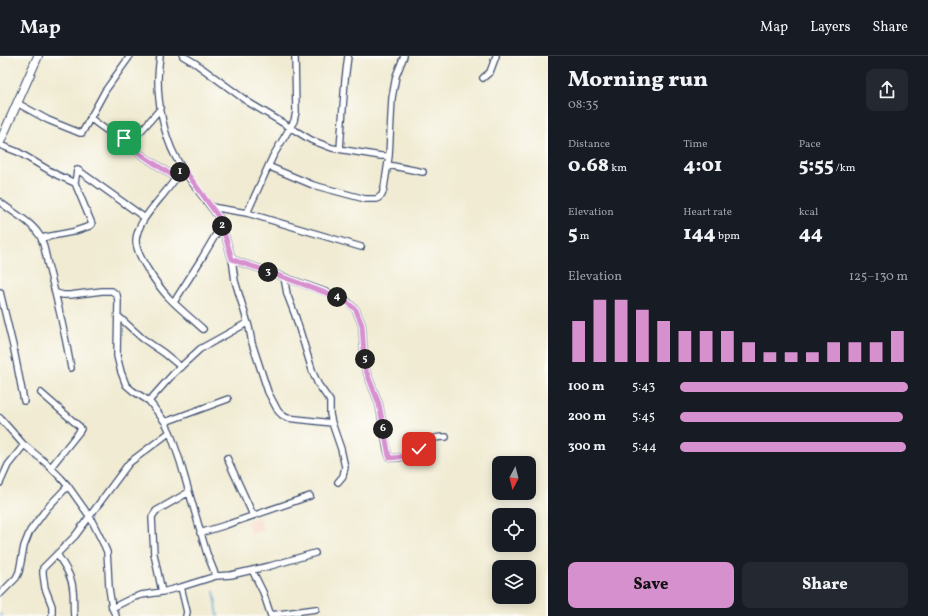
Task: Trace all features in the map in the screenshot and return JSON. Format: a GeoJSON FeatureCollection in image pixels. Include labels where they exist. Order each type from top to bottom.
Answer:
{"type":"FeatureCollection","features":[{"type":"Feature","properties":{"kind":"main road"},"geometry":{"type":"LineString","coordinates":[[0,142],[38,56]]}},
{"type":"Feature","properties":{"kind":"street"},"geometry":{"type":"LineString","coordinates":[[17,104],[48,120],[82,133],[105,92],[130,56]]}},
{"type":"Feature","properties":{"kind":"street"},"geometry":{"type":"LineString","coordinates":[[160,56],[158,82],[165,130],[175,156],[222,224],[252,343],[268,392],[282,416],[287,418],[332,423]]}},
{"type":"Feature","properties":{"kind":"street"},"geometry":{"type":"LineString","coordinates":[[183,56],[195,62],[248,102],[311,140],[332,148],[380,156],[389,156]]}},
{"type":"Feature","properties":{"kind":"street"},"geometry":{"type":"LineString","coordinates":[[247,213],[273,156],[294,121],[296,112],[295,56]]}},
{"type":"Feature","properties":{"kind":"street"},"geometry":{"type":"LineString","coordinates":[[340,149],[348,56]]}},
{"type":"Feature","properties":{"kind":"street"},"geometry":{"type":"LineString","coordinates":[[269,166],[313,185],[365,199],[376,199],[382,195],[389,156],[392,98],[396,76],[404,56]]}},
{"type":"Feature","properties":{"kind":"street"},"geometry":{"type":"LineString","coordinates":[[483,78],[490,72],[496,56]]}},
{"type":"Feature","properties":{"kind":"street"},"geometry":{"type":"LineString","coordinates":[[128,139],[131,139],[141,131],[161,108]]}},
{"type":"Feature","properties":{"kind":"street"},"geometry":{"type":"LineString","coordinates":[[90,118],[110,132],[128,139],[139,153],[176,178]]}},
{"type":"Feature","properties":{"kind":"street"},"geometry":{"type":"LineString","coordinates":[[0,145],[18,152],[57,175],[74,183]]}},
{"type":"Feature","properties":{"kind":"street"},"geometry":{"type":"LineString","coordinates":[[388,165],[423,172]]}},
{"type":"Feature","properties":{"kind":"street"},"geometry":{"type":"LineString","coordinates":[[184,169],[145,218],[136,239],[136,246],[142,260],[170,298],[203,329]]}},
{"type":"Feature","properties":{"kind":"street"},"geometry":{"type":"LineString","coordinates":[[41,238],[72,232],[92,224],[74,183],[77,170],[145,218]]}},
{"type":"Feature","properties":{"kind":"street"},"geometry":{"type":"LineString","coordinates":[[0,202],[31,225],[41,238],[56,293],[70,368]]}},
{"type":"Feature","properties":{"kind":"street"},"geometry":{"type":"LineString","coordinates":[[211,207],[247,213],[361,247]]}},
{"type":"Feature","properties":{"kind":"street"},"geometry":{"type":"LineString","coordinates":[[174,302],[222,224]]}},
{"type":"Feature","properties":{"kind":"street"},"geometry":{"type":"LineString","coordinates":[[232,259],[345,300],[356,310],[362,325],[365,368],[379,404],[390,458],[409,455],[419,449],[427,441],[446,436]]}},
{"type":"Feature","properties":{"kind":"street"},"geometry":{"type":"LineString","coordinates":[[284,277],[287,294],[313,373],[318,384],[330,401],[332,423],[341,449],[345,467],[343,476],[338,482]]}},
{"type":"Feature","properties":{"kind":"street"},"geometry":{"type":"LineString","coordinates":[[56,293],[70,295],[112,291],[117,295],[117,356],[120,372],[126,385],[149,401],[165,422],[170,432],[189,492],[206,554],[216,576]]}},
{"type":"Feature","properties":{"kind":"street"},"geometry":{"type":"LineString","coordinates":[[0,292],[14,350],[24,401]]}},
{"type":"Feature","properties":{"kind":"street"},"geometry":{"type":"LineString","coordinates":[[118,316],[142,338],[181,367]]}},
{"type":"Feature","properties":{"kind":"street"},"geometry":{"type":"LineString","coordinates":[[149,401],[200,349],[247,323]]}},
{"type":"Feature","properties":{"kind":"street"},"geometry":{"type":"LineString","coordinates":[[41,393],[80,426],[81,429],[50,467]]}},
{"type":"Feature","properties":{"kind":"street"},"geometry":{"type":"LineString","coordinates":[[165,422],[228,399]]}},
{"type":"Feature","properties":{"kind":"street"},"geometry":{"type":"LineString","coordinates":[[0,418],[24,445],[62,478],[90,517],[107,552],[109,588],[112,608],[116,616]]}},
{"type":"Feature","properties":{"kind":"street"},"geometry":{"type":"LineString","coordinates":[[52,616],[52,606],[45,588],[43,568],[75,536],[129,463],[170,432]]}},
{"type":"Feature","properties":{"kind":"street"},"geometry":{"type":"LineString","coordinates":[[0,483],[8,465],[24,445]]}},
{"type":"Feature","properties":{"kind":"street"},"geometry":{"type":"LineString","coordinates":[[227,458],[253,515]]}},
{"type":"Feature","properties":{"kind":"street"},"geometry":{"type":"LineString","coordinates":[[0,594],[16,578],[19,572],[24,546],[30,531],[47,508],[68,486]]}},
{"type":"Feature","properties":{"kind":"street"},"geometry":{"type":"LineString","coordinates":[[162,592],[154,554],[152,517],[156,511],[189,492]]}},
{"type":"Feature","properties":{"kind":"street"},"geometry":{"type":"LineString","coordinates":[[200,533],[310,496]]}},
{"type":"Feature","properties":{"kind":"street"},"geometry":{"type":"LineString","coordinates":[[112,608],[141,595],[162,592],[216,576],[231,575],[270,566],[315,553]]}},
{"type":"Feature","properties":{"kind":"street"},"geometry":{"type":"LineString","coordinates":[[57,554],[67,569],[71,579],[73,588],[74,616]]}},
{"type":"Feature","properties":{"kind":"street"},"geometry":{"type":"LineString","coordinates":[[252,570],[263,592],[271,616],[316,609]]}},
{"type":"Feature","properties":{"kind":"street"},"geometry":{"type":"LineString","coordinates":[[181,587],[188,615]]}},
{"type":"Feature","properties":{"kind":"shaded area"},"geometry":{"type":"Polygon","coordinates":[[[258,517],[263,530],[251,534],[247,521],[258,517]]]}},
{"type":"Feature","properties":{"kind":"waterway"},"geometry":{"type":"LineString","coordinates":[[214,591],[218,616]]}},
{"type":"Feature","properties":{"kind":"route"},"geometry":{"type":"LineString","coordinates":[[124,138],[128,139],[139,153],[176,178],[184,169],[220,219],[232,259],[326,292],[345,300],[356,310],[362,325],[365,368],[379,404],[389,456],[390,458],[395,458],[409,455],[419,449]]}}]}
